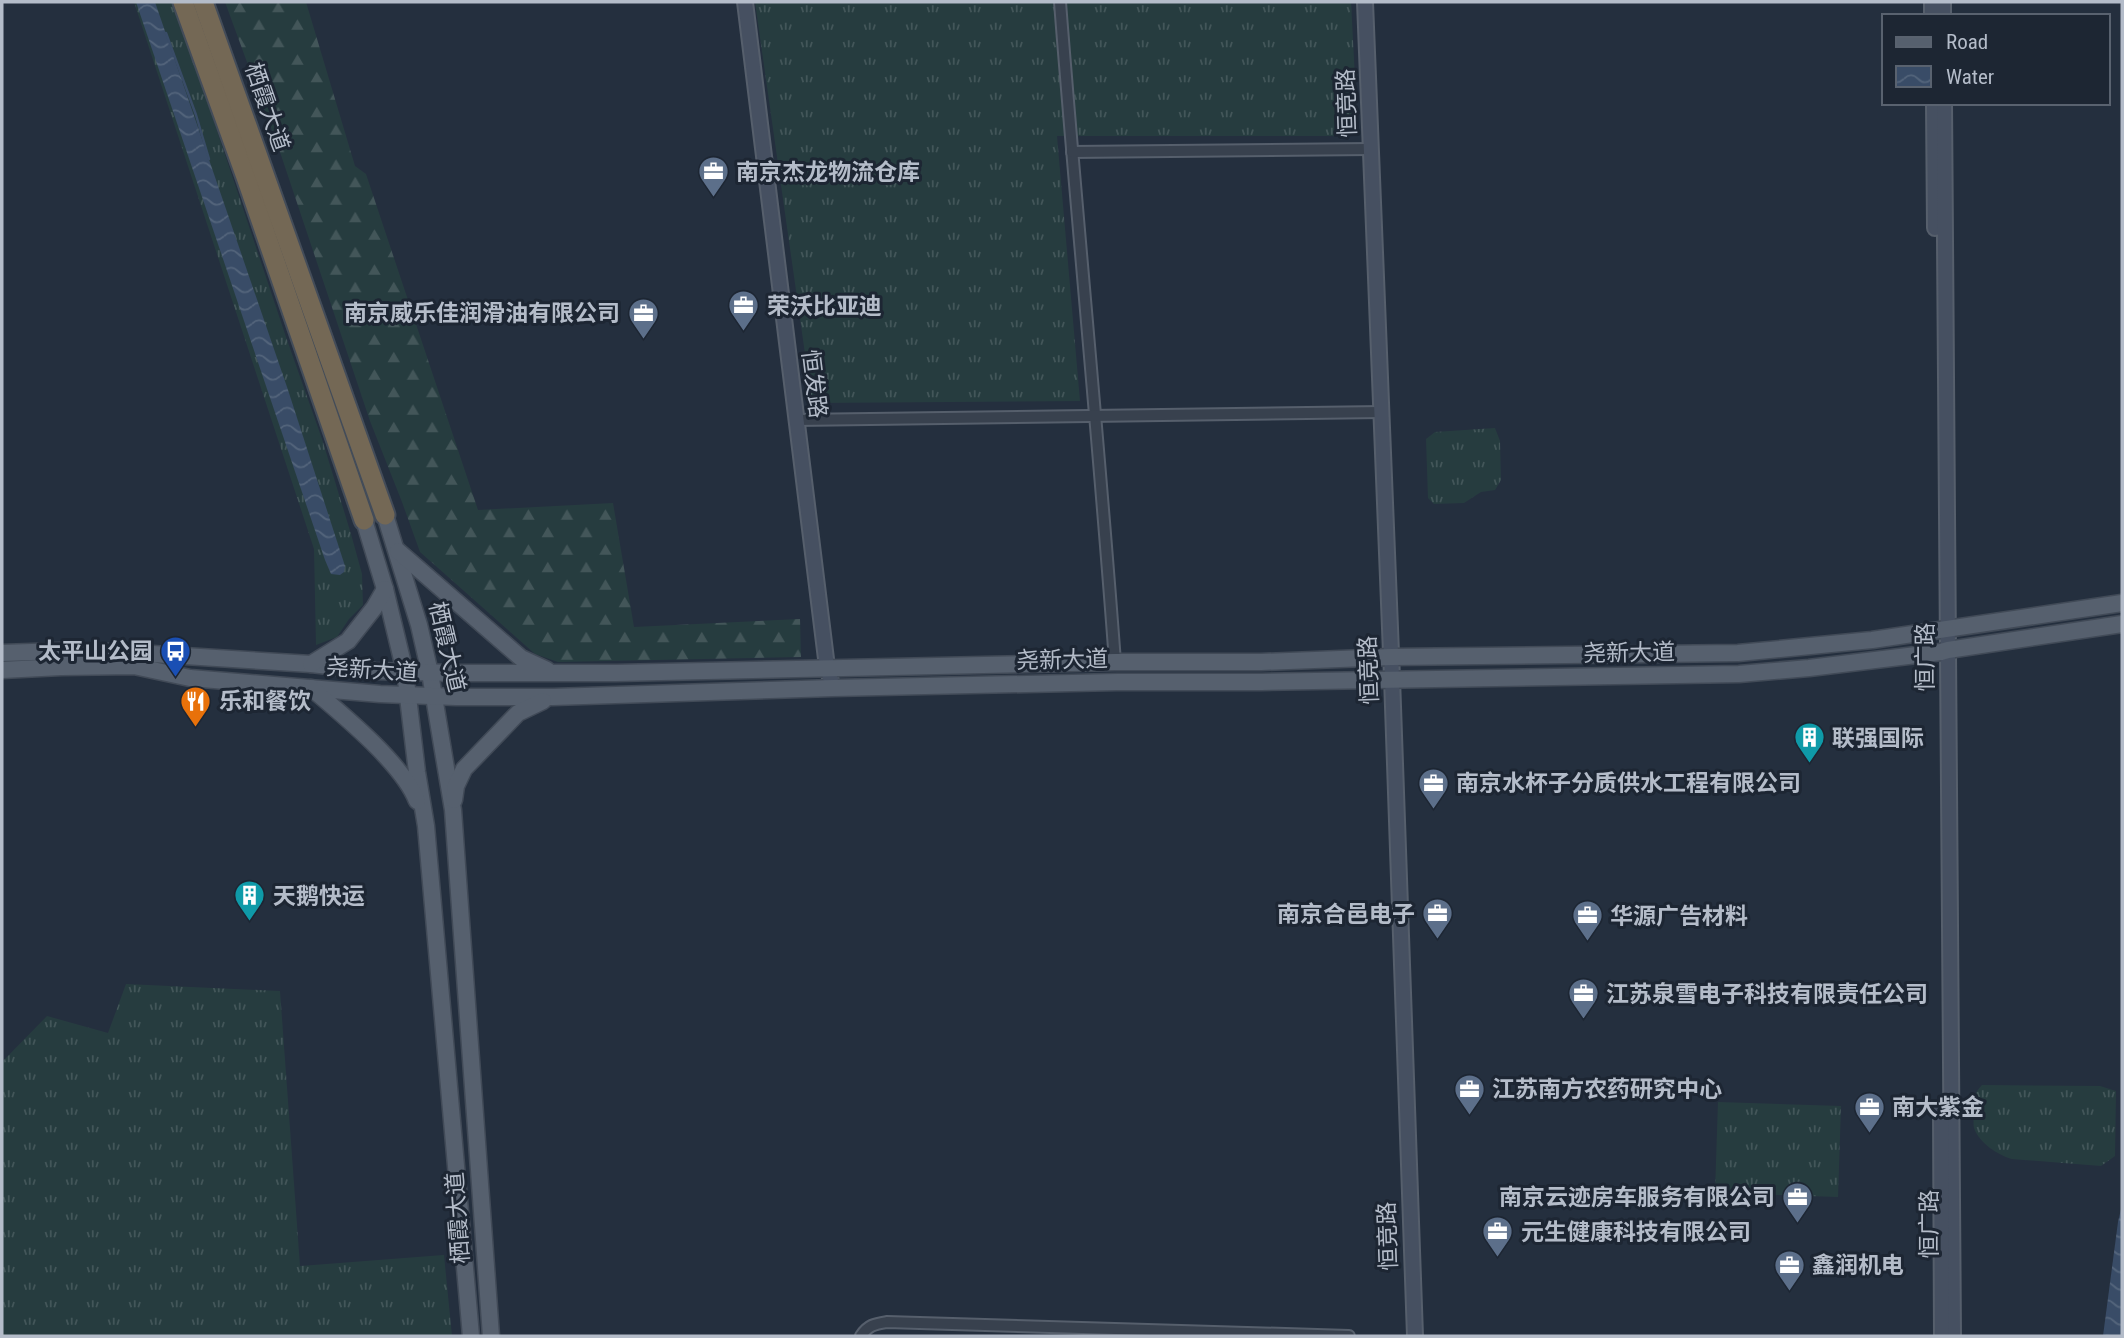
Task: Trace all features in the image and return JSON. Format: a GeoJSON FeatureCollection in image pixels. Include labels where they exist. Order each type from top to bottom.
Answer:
{"type":"FeatureCollection","features":[{"type":"Feature","properties":{"kind":"highway","name":"栖霞大道"},"geometry":{"type":"LineString","coordinates":[[183,2],[364,520]]}},
{"type":"Feature","properties":{"kind":"highway","name":"栖霞大道"},"geometry":{"type":"LineString","coordinates":[[203,2],[385,515]]}},
{"type":"Feature","properties":{"kind":"main road","name":"栖霞大道"},"geometry":{"type":"LineString","coordinates":[[385,515],[419,625],[430,673],[453,810],[491,1336]]}},
{"type":"Feature","properties":{"kind":"main road","name":"栖霞大道"},"geometry":{"type":"LineString","coordinates":[[364,520],[385,589],[405,672],[416,772],[426,825],[471,1336]]}},
{"type":"Feature","properties":{"kind":"main road"},"geometry":{"type":"LineString","coordinates":[[397,551],[521,658],[552,672]]}},
{"type":"Feature","properties":{"kind":"main road"},"geometry":{"type":"LineString","coordinates":[[312,664],[348,641],[385,589]]}},
{"type":"Feature","properties":{"kind":"main road","name":"尧新大道"},"geometry":{"type":"LineString","coordinates":[[2,653],[121,652],[430,673],[617,673],[827,667],[1738,653],[1807,648],[2122,603]]}},
{"type":"Feature","properties":{"kind":"main road","name":"尧新大道"},"geometry":{"type":"LineString","coordinates":[[2,670],[134,666],[190,678],[434,697],[553,697],[1117,682],[1739,674],[1945,651],[2122,624]]}},
{"type":"Feature","properties":{"kind":"main road"},"geometry":{"type":"LineString","coordinates":[[312,688],[355,725],[398,770],[414,793],[426,825]]}},
{"type":"Feature","properties":{"kind":"main road"},"geometry":{"type":"LineString","coordinates":[[453,810],[456,786],[464,769],[518,713],[530,705],[553,697]]}},
{"type":"Feature","properties":{"kind":"street","name":"恒发路"},"geometry":{"type":"LineString","coordinates":[[745,2],[827,667],[833,688]]}},
{"type":"Feature","properties":{"kind":"street"},"geometry":{"type":"LineString","coordinates":[[1060,2],[1097,416],[1115,662]]}},
{"type":"Feature","properties":{"kind":"street","name":"恒竞路"},"geometry":{"type":"LineString","coordinates":[[1365,2],[1415,1336]]}},
{"type":"Feature","properties":{"kind":"street","name":"恒广路"},"geometry":{"type":"LineString","coordinates":[[1934,105],[1945,651],[1953,1336]]}},
{"type":"Feature","properties":{"kind":"street","name":"恒广路"},"geometry":{"type":"LineString","coordinates":[[1944,105],[1944,630]]}},
{"type":"Feature","properties":{"kind":"street"},"geometry":{"type":"LineString","coordinates":[[1072,152],[1371,149]]}},
{"type":"Feature","properties":{"kind":"street"},"geometry":{"type":"LineString","coordinates":[[796,420],[1381,412]]}},
{"type":"Feature","properties":{"kind":"street","name":"恒广路"},"geometry":{"type":"LineString","coordinates":[[1942,1336],[1945,651]]}},
{"type":"Feature","properties":{"kind":"street"},"geometry":{"type":"LineString","coordinates":[[861,1336],[872,1325],[887,1322],[1349,1336]]}},
{"type":"Feature","properties":{"kind":"green space"},"geometry":{"type":"Polygon","coordinates":[[[134,2],[174,2],[322,439],[351,534],[362,574],[363,605],[337,637],[316,645],[314,549],[134,2]]]}},
{"type":"Feature","properties":{"kind":"green space"},"geometry":{"type":"Polygon","coordinates":[[[225,2],[306,2],[355,166],[366,174],[478,510],[613,503],[634,627],[800,619],[801,657],[558,662],[535,654],[420,552],[370,421],[281,155],[225,2]]]}},
{"type":"Feature","properties":{"kind":"green space"},"geometry":{"type":"Polygon","coordinates":[[[755,2],[1351,2],[1358,136],[1057,136],[1080,401],[812,403],[755,2]]]}},
{"type":"Feature","properties":{"kind":"green space"},"geometry":{"type":"Polygon","coordinates":[[[1495,428],[1500,441],[1501,480],[1495,490],[1481,492],[1464,503],[1434,504],[1428,498],[1426,439],[1435,432],[1495,428]]]}},
{"type":"Feature","properties":{"kind":"green space"},"geometry":{"type":"Polygon","coordinates":[[[126,984],[280,991],[300,1266],[444,1255],[452,1336],[2,1336],[2,1062],[47,1016],[108,1033],[126,984]]]}},
{"type":"Feature","properties":{"kind":"green space"},"geometry":{"type":"Polygon","coordinates":[[[1982,1085],[2100,1086],[2116,1091],[2115,1156],[2101,1166],[2012,1159],[2001,1155],[1985,1143],[1974,1128],[1974,1100],[1982,1085]]]}},
{"type":"Feature","properties":{"kind":"green space"},"geometry":{"type":"Polygon","coordinates":[[[1718,1102],[1841,1106],[1838,1197],[1715,1193],[1718,1102]]]}},
{"type":"Feature","properties":{"kind":"water"},"geometry":{"type":"Polygon","coordinates":[[[136,2],[155,2],[288,390],[345,566],[340,575],[331,574],[325,560],[136,2]]]}},
{"type":"Feature","properties":{"kind":"water"},"geometry":{"type":"Polygon","coordinates":[[[2122,1205],[2122,1336],[2103,1336],[2118,1222],[2122,1205]]]}},
{"type":"Feature","properties":{"kind":"waterway"},"geometry":{"type":"LineString","coordinates":[[166,33],[209,159]]}},
{"type":"Feature","properties":{"kind":"place","name":"南京杰龙物流仓库"},"geometry":{"type":"Point","coordinates":[713,199]}},
{"type":"Feature","properties":{"kind":"place","name":"荣沃比亚迪"},"geometry":{"type":"Point","coordinates":[744,333]}},
{"type":"Feature","properties":{"kind":"place","name":"南京威乐佳润滑油有限公司"},"geometry":{"type":"Point","coordinates":[643,340]}},
{"type":"Feature","properties":{"kind":"place","name":"太平山公园"},"geometry":{"type":"Point","coordinates":[176,678]}},
{"type":"Feature","properties":{"kind":"place","name":"乐和餐饮"},"geometry":{"type":"Point","coordinates":[196,728]}},
{"type":"Feature","properties":{"kind":"place","name":"联强国际"},"geometry":{"type":"Point","coordinates":[1809,765]}},
{"type":"Feature","properties":{"kind":"place","name":"南京水杯子分质供水工程有限公司"},"geometry":{"type":"Point","coordinates":[1433,810]}},
{"type":"Feature","properties":{"kind":"place","name":"天鹅快运"},"geometry":{"type":"Point","coordinates":[250,923]}},
{"type":"Feature","properties":{"kind":"place","name":"南京合邑电子"},"geometry":{"type":"Point","coordinates":[1438,941]}},
{"type":"Feature","properties":{"kind":"place","name":"华源广告材料"},"geometry":{"type":"Point","coordinates":[1587,943]}},
{"type":"Feature","properties":{"kind":"place","name":"江苏泉雪电子科技有限责任公司"},"geometry":{"type":"Point","coordinates":[1583,1021]}},
{"type":"Feature","properties":{"kind":"place","name":"江苏南方农药研究中心"},"geometry":{"type":"Point","coordinates":[1469,1116]}},
{"type":"Feature","properties":{"kind":"place","name":"南大紫金"},"geometry":{"type":"Point","coordinates":[1869,1134]}},
{"type":"Feature","properties":{"kind":"place","name":"南京云迹房车服务有限公司"},"geometry":{"type":"Point","coordinates":[1798,1224]}},
{"type":"Feature","properties":{"kind":"place","name":"元生健康科技有限公司"},"geometry":{"type":"Point","coordinates":[1498,1259]}},
{"type":"Feature","properties":{"kind":"place","name":"鑫润机电"},"geometry":{"type":"Point","coordinates":[1789,1292]}}]}
